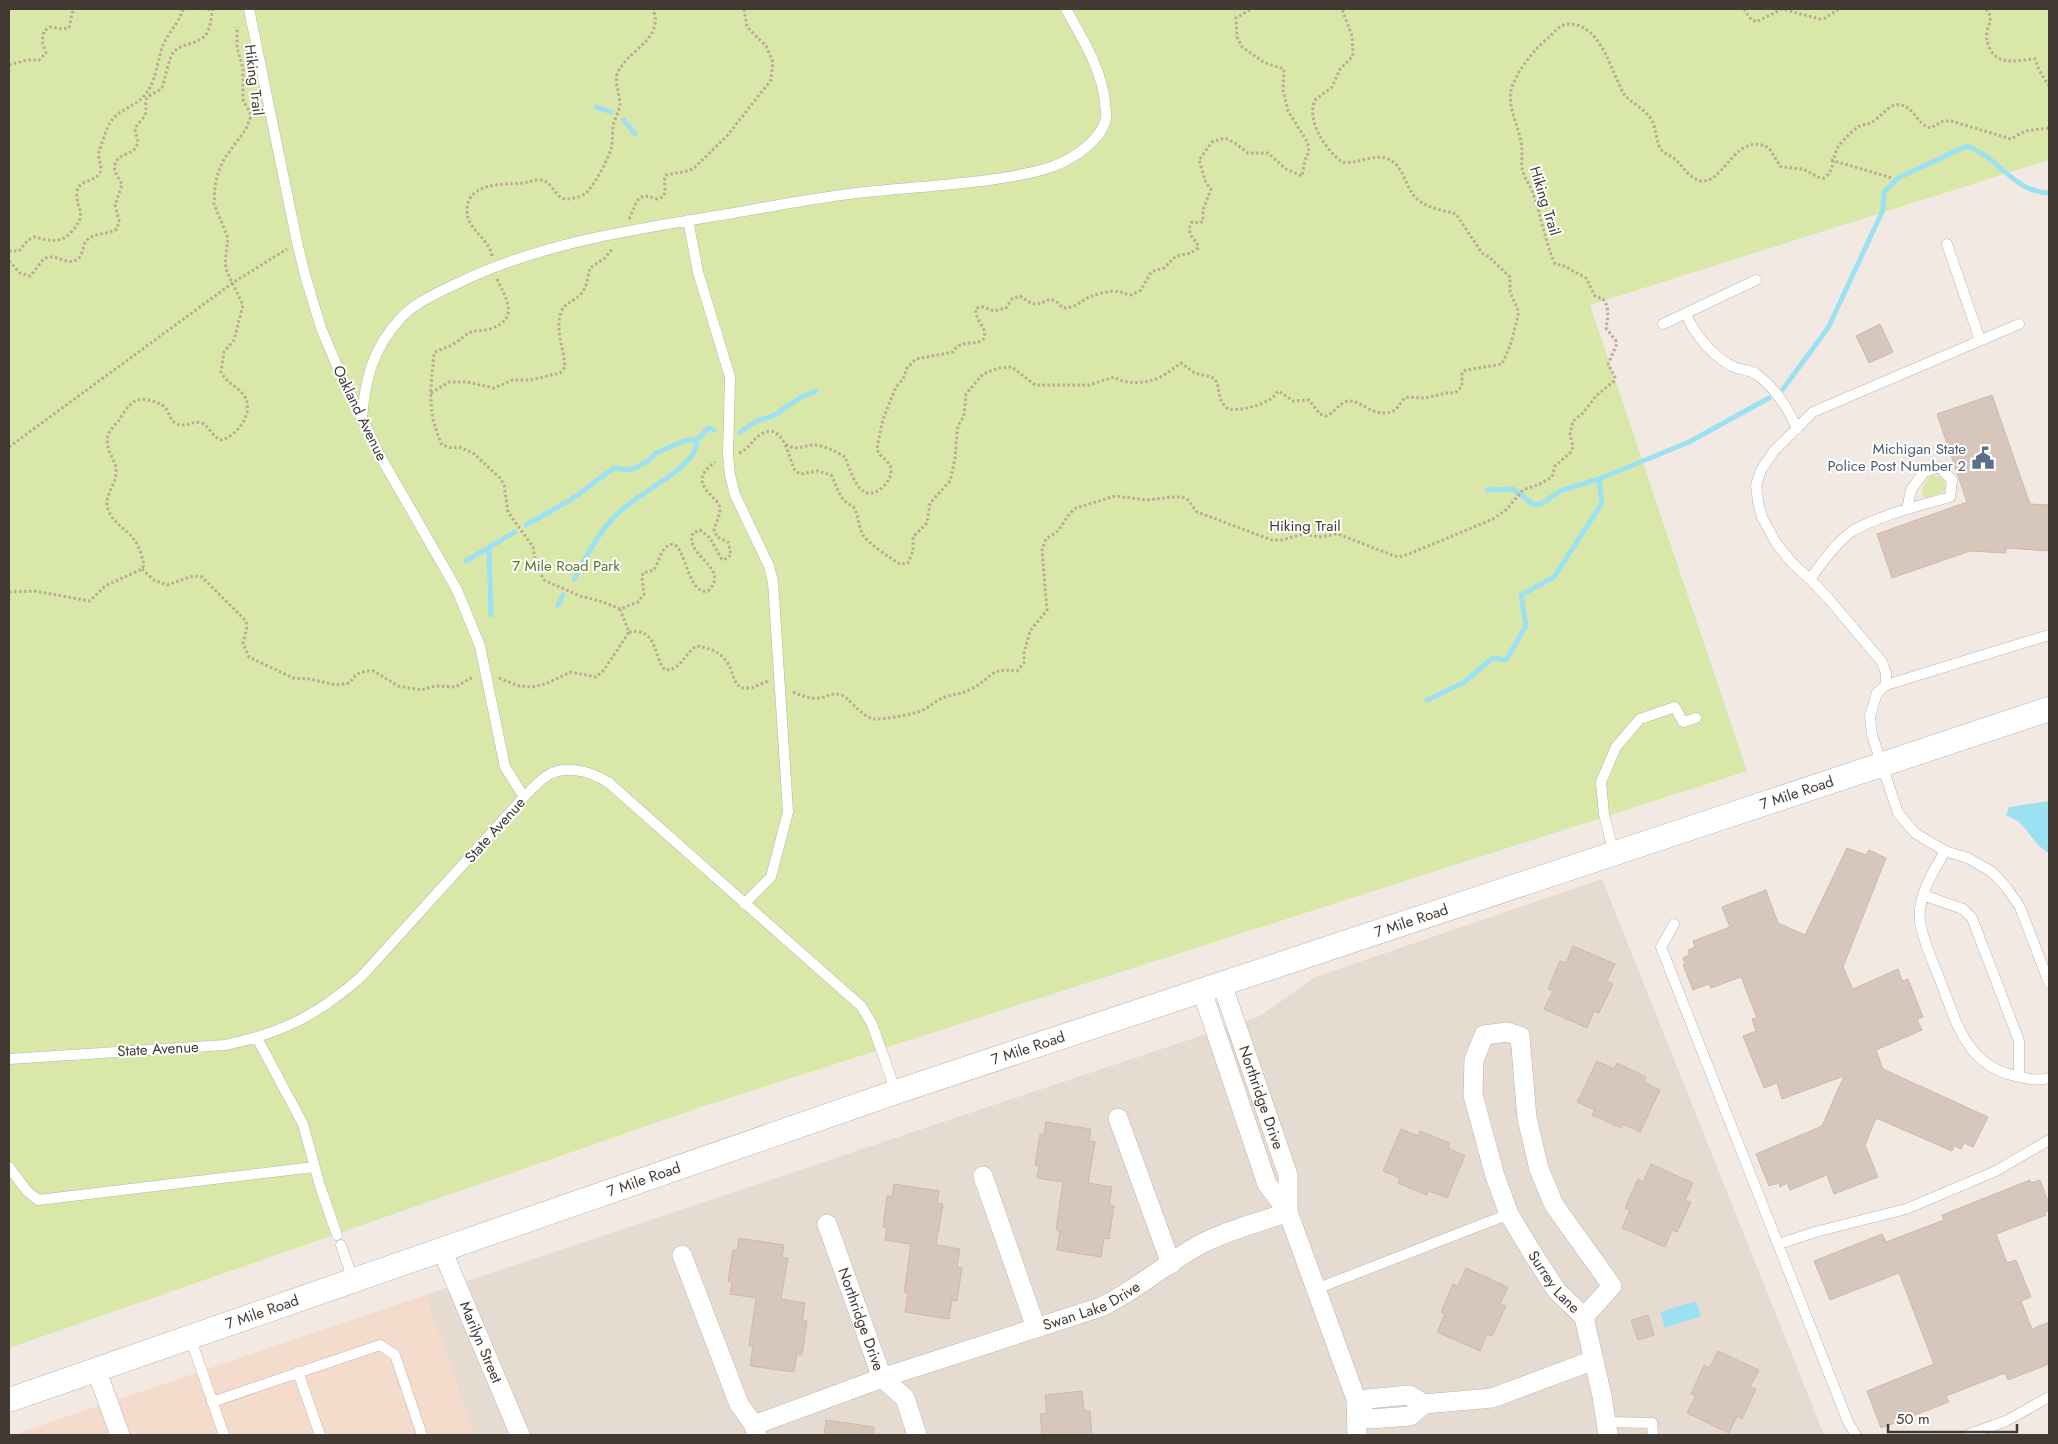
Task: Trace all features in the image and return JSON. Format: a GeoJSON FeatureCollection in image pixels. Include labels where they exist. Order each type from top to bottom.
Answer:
{"type":"FeatureCollection","features":[{"type":"Feature","properties":{"kind":"street","name":"7 Mile Road"},"geometry":{"type":"LineString","coordinates":[[9,1400],[896,1092],[2049,709]]}},
{"type":"Feature","properties":{"kind":"street","name":"Northridge Drive"},"geometry":{"type":"LineString","coordinates":[[1212,987],[1267,1184],[1288,1212],[1356,1399],[1357,1435]]}},
{"type":"Feature","properties":{"kind":"street","name":"Surrey Lane"},"geometry":{"type":"LineString","coordinates":[[1584,1317],[1612,1286],[1554,1205],[1539,1169],[1527,1118],[1520,1036],[1507,1032],[1484,1035],[1474,1060],[1473,1095],[1495,1176],[1509,1214],[1557,1291],[1584,1317],[1607,1429]]}},
{"type":"Feature","properties":{"kind":"street"},"geometry":{"type":"LineString","coordinates":[[1118,1118],[1171,1264]]}},
{"type":"Feature","properties":{"kind":"street"},"geometry":{"type":"LineString","coordinates":[[983,1176],[1036,1328]]}},
{"type":"Feature","properties":{"kind":"street","name":"Swan Lake Drive"},"geometry":{"type":"LineString","coordinates":[[756,1430],[882,1378],[1101,1307],[1118,1299],[1183,1254],[1205,1242],[1288,1212]]}},
{"type":"Feature","properties":{"kind":"street","name":"Northridge Drive"},"geometry":{"type":"LineString","coordinates":[[828,1224],[882,1378],[905,1398],[917,1435]]}},
{"type":"Feature","properties":{"kind":"street","name":"Marilyn Street"},"geometry":{"type":"LineString","coordinates":[[442,1250],[520,1435]]}},
{"type":"Feature","properties":{"kind":"street"},"geometry":{"type":"LineString","coordinates":[[682,1255],[739,1404],[756,1430]]}},
{"type":"Feature","properties":{"kind":"street"},"geometry":{"type":"LineString","coordinates":[[1357,1410],[1370,1419],[1410,1416],[1424,1404],[1492,1398],[1594,1360]]}},
{"type":"Feature","properties":{"kind":"street"},"geometry":{"type":"LineString","coordinates":[[96,1369],[120,1435]]}},
{"type":"Feature","properties":{"kind":"lane","name":"Oakland Avenue"},"geometry":{"type":"LineString","coordinates":[[249,9],[304,275],[321,328],[336,366],[404,499],[457,590],[480,646],[505,767],[524,797]]}},
{"type":"Feature","properties":{"kind":"lane"},"geometry":{"type":"LineString","coordinates":[[362,418],[365,386],[378,350],[402,317],[428,298],[493,267],[519,257],[570,243],[688,220],[848,194],[972,182],[1026,174],[1055,166],[1073,156],[1098,135],[1106,118],[1104,95],[1099,74],[1066,9]]}},
{"type":"Feature","properties":{"kind":"lane"},"geometry":{"type":"LineString","coordinates":[[688,220],[698,272],[730,378],[728,455],[730,475],[735,495],[769,566],[773,582],[788,812],[771,877],[744,904]]}},
{"type":"Feature","properties":{"kind":"lane"},"geometry":{"type":"LineString","coordinates":[[1947,244],[1980,340]]}},
{"type":"Feature","properties":{"kind":"lane"},"geometry":{"type":"LineString","coordinates":[[1663,324],[1756,280]]}},
{"type":"Feature","properties":{"kind":"lane"},"geometry":{"type":"LineString","coordinates":[[1686,314],[1711,351],[1733,367],[1755,373],[1774,390],[1789,410],[1797,429]]}},
{"type":"Feature","properties":{"kind":"lane"},"geometry":{"type":"LineString","coordinates":[[1886,685],[1886,673],[1882,662],[1810,578],[1792,564],[1776,543],[1762,517],[1756,485],[1761,470],[1774,451],[1813,412],[2019,324]]}},
{"type":"Feature","properties":{"kind":"lane"},"geometry":{"type":"LineString","coordinates":[[1810,578],[1831,551],[1853,531],[1908,509],[1950,497],[1952,480],[1939,467],[1924,472],[1911,490],[1908,509]]}},
{"type":"Feature","properties":{"kind":"lane"},"geometry":{"type":"LineString","coordinates":[[2049,635],[1886,685],[1877,693],[1870,716],[1872,735],[1898,813],[1915,833],[1945,851],[1968,858],[1992,872],[2006,887],[2020,907],[2049,983]]}},
{"type":"Feature","properties":{"kind":"lane"},"geometry":{"type":"LineString","coordinates":[[1614,854],[1604,814],[1601,782],[1616,747],[1640,720],[1675,707],[1683,722],[1696,718]]}},
{"type":"Feature","properties":{"kind":"lane","name":"State Avenue"},"geometry":{"type":"LineString","coordinates":[[9,1059],[225,1045],[257,1038],[282,1029],[306,1017],[338,996],[361,977],[524,797],[546,776],[576,770],[600,778],[861,1006],[872,1024],[896,1092]]}},
{"type":"Feature","properties":{"kind":"lane"},"geometry":{"type":"LineString","coordinates":[[1945,851],[1923,895],[1920,921],[1930,955],[1955,1020],[1965,1041],[1974,1054],[1989,1067],[2004,1074],[2019,1077],[2038,1080],[2049,1078]]}},
{"type":"Feature","properties":{"kind":"lane"},"geometry":{"type":"LineString","coordinates":[[1923,895],[1963,909],[1972,918],[2019,1041],[2019,1077]]}},
{"type":"Feature","properties":{"kind":"lane"},"geometry":{"type":"LineString","coordinates":[[1674,924],[1661,947],[1848,1422],[1856,1435]]}},
{"type":"Feature","properties":{"kind":"lane"},"geometry":{"type":"LineString","coordinates":[[257,1038],[304,1124],[314,1167],[337,1235]]}},
{"type":"Feature","properties":{"kind":"lane"},"geometry":{"type":"LineString","coordinates":[[1779,1244],[1815,1232],[1906,1208],[1996,1170],[2049,1140]]}},
{"type":"Feature","properties":{"kind":"lane"},"geometry":{"type":"LineString","coordinates":[[9,1167],[27,1191],[38,1200],[314,1167]]}},
{"type":"Feature","properties":{"kind":"lane"},"geometry":{"type":"LineString","coordinates":[[1316,1289],[1509,1214]]}},
{"type":"Feature","properties":{"kind":"lane"},"geometry":{"type":"LineString","coordinates":[[341,1245],[353,1280]]}},
{"type":"Feature","properties":{"kind":"lane"},"geometry":{"type":"LineString","coordinates":[[190,1337],[224,1435]]}},
{"type":"Feature","properties":{"kind":"lane"},"geometry":{"type":"LineString","coordinates":[[212,1402],[380,1345],[395,1355],[422,1435]]}},
{"type":"Feature","properties":{"kind":"lane"},"geometry":{"type":"LineString","coordinates":[[298,1372],[320,1435]]}},
{"type":"Feature","properties":{"kind":"lane"},"geometry":{"type":"LineString","coordinates":[[1967,1435],[2006,1421],[2049,1396]]}},
{"type":"Feature","properties":{"kind":"lane"},"geometry":{"type":"LineString","coordinates":[[1607,1429],[1652,1423],[1653,1435]]}},
{"type":"Feature","properties":{"kind":"path"},"geometry":{"type":"LineString","coordinates":[[9,65],[26,60],[39,60],[44,57],[46,53],[42,41],[44,31],[50,27],[69,28],[72,13],[76,9]]}},
{"type":"Feature","properties":{"kind":"path"},"geometry":{"type":"LineString","coordinates":[[9,251],[19,251],[28,240],[34,237],[51,242],[60,240],[68,236],[76,227],[82,214],[77,192],[82,184],[98,176],[101,172],[100,152],[110,123],[126,108],[140,100],[149,90],[161,60],[163,46],[179,21],[183,9]]}},
{"type":"Feature","properties":{"kind":"path"},"geometry":{"type":"LineString","coordinates":[[208,9],[218,9]]}},
{"type":"Feature","properties":{"kind":"path"},"geometry":{"type":"LineString","coordinates":[[653,9],[656,18],[654,33],[635,53],[625,60],[616,75],[620,102],[613,128],[612,148],[586,194],[568,200],[562,199],[549,183],[539,179],[524,183],[492,185],[482,188],[472,197],[467,212],[472,226],[491,250],[494,273],[507,298],[508,314],[500,324],[485,330],[472,331],[456,343],[434,353],[430,381],[433,416],[442,445],[452,448],[459,447],[473,453],[500,478],[504,486],[508,512],[533,547],[536,565],[544,580],[572,593],[620,609],[640,600],[644,591],[643,573],[654,570],[663,550],[671,545],[681,550],[696,588],[706,592],[711,588],[714,572],[696,550],[691,540],[696,531],[703,531],[710,538],[721,558],[724,560],[731,555],[728,542],[718,537],[714,530],[720,512],[719,504],[707,493],[703,486],[704,474],[707,469],[728,455],[745,451],[760,434],[768,431],[777,434],[786,444],[796,449],[813,445],[821,446],[842,455],[845,457],[862,490],[868,494],[874,492],[888,482],[892,471],[876,448],[883,419],[896,387],[903,379],[907,368],[916,359],[953,352],[958,345],[982,341],[986,336],[986,332],[976,319],[976,308],[983,307],[994,311],[1006,308],[1012,298],[1020,296],[1029,303],[1037,304],[1050,298],[1063,308],[1069,308],[1080,304],[1086,298],[1098,294],[1120,292],[1131,295],[1141,290],[1151,272],[1159,271],[1176,256],[1191,253],[1198,248],[1197,242],[1192,239],[1190,234],[1189,225],[1192,222],[1200,223],[1203,221],[1203,210],[1211,189],[1206,183],[1199,160],[1212,142],[1225,138],[1248,153],[1268,153],[1286,169],[1302,176],[1309,148],[1307,140],[1288,111],[1283,90],[1284,69],[1265,63],[1246,51],[1239,43],[1236,31],[1236,18],[1239,14],[1251,9]]}},
{"type":"Feature","properties":{"kind":"path"},"geometry":{"type":"LineString","coordinates":[[786,444],[796,471],[800,474],[817,471],[831,475],[842,500],[846,504],[853,506],[858,514],[863,535],[868,541],[900,564],[908,563],[912,557],[912,537],[927,523],[930,503],[950,481],[955,459],[958,426],[964,416],[966,394],[983,374],[993,369],[1012,367],[1035,384],[1089,385],[1114,377],[1122,381],[1131,382],[1150,380],[1162,376],[1181,364],[1195,372],[1214,378],[1218,385],[1219,399],[1228,409],[1235,410],[1260,405],[1271,399],[1279,391],[1293,401],[1310,400],[1320,414],[1326,416],[1340,405],[1349,401],[1359,404],[1367,410],[1387,412],[1397,408],[1406,397],[1433,398],[1446,393],[1455,393],[1460,390],[1462,373],[1466,370],[1502,364],[1515,334],[1518,316],[1518,310],[1510,292],[1510,277],[1489,257],[1482,253],[1456,214],[1428,206],[1417,199],[1396,164],[1387,159],[1375,158],[1356,162],[1342,162],[1325,144],[1316,128],[1312,113],[1315,100],[1332,87],[1340,70],[1353,56],[1352,36],[1342,9]]}},
{"type":"Feature","properties":{"kind":"path"},"geometry":{"type":"LineString","coordinates":[[1744,9],[1750,18],[1756,22],[1782,9],[1820,19],[1839,9]]}},
{"type":"Feature","properties":{"kind":"path"},"geometry":{"type":"LineString","coordinates":[[1986,9],[1991,18],[1986,40],[1992,52],[2004,60],[2013,62],[2035,59],[2039,70],[2049,86]]}},
{"type":"Feature","properties":{"kind":"path"},"geometry":{"type":"LineString","coordinates":[[9,261],[20,273],[30,276],[44,259],[50,257],[71,262],[77,260],[81,256],[85,242],[92,236],[117,229],[119,220],[115,205],[122,185],[114,169],[115,164],[122,156],[136,148],[138,144],[135,131],[136,126],[145,115],[145,102],[148,96],[158,91],[163,85],[163,77],[173,53],[178,48],[197,42],[205,36],[209,27],[212,10]]}},
{"type":"Feature","properties":{"kind":"path","name":"Hiking Trail"},"geometry":{"type":"LineString","coordinates":[[780,683],[802,696],[811,698],[821,698],[836,694],[843,695],[861,712],[876,720],[922,711],[935,701],[969,691],[996,670],[1017,671],[1024,663],[1024,654],[1030,631],[1047,610],[1042,550],[1046,539],[1058,531],[1070,513],[1076,508],[1098,503],[1110,497],[1147,500],[1182,497],[1188,500],[1197,512],[1272,540],[1282,540],[1303,534],[1320,537],[1338,534],[1354,539],[1381,552],[1399,556],[1418,552],[1434,543],[1493,518],[1506,510],[1523,490],[1552,477],[1555,466],[1571,452],[1573,447],[1570,434],[1573,420],[1583,413],[1596,396],[1611,385],[1615,377],[1608,364],[1616,346],[1616,341],[1606,328],[1607,306],[1603,300],[1595,296],[1586,278],[1564,266],[1556,264],[1545,237],[1532,190],[1522,170],[1521,140],[1510,106],[1512,84],[1540,43],[1547,39],[1558,27],[1568,24],[1592,34],[1609,59],[1624,95],[1638,104],[1652,120],[1661,148],[1696,179],[1704,180],[1715,176],[1723,170],[1739,150],[1757,145],[1769,148],[1781,167],[1803,169],[1820,178],[1827,177],[1837,148],[1846,137],[1857,128],[1870,124],[1896,104],[1910,109],[1924,125],[1931,128],[1943,122],[1951,121],[2011,139],[2025,131],[2049,128]]}},
{"type":"Feature","properties":{"kind":"path","name":"Hiking Trail"},"geometry":{"type":"LineString","coordinates":[[142,569],[143,561],[135,540],[109,512],[107,496],[116,475],[116,468],[109,454],[108,436],[129,405],[141,399],[151,401],[166,408],[171,418],[180,425],[198,422],[203,424],[217,439],[221,440],[240,428],[247,408],[242,394],[226,380],[220,366],[224,352],[234,340],[243,305],[234,282],[227,272],[225,263],[228,238],[214,204],[218,173],[224,159],[237,143],[250,119],[250,113],[242,100],[243,69],[238,47],[237,25]]}},
{"type":"Feature","properties":{"kind":"path"},"geometry":{"type":"LineString","coordinates":[[1832,160],[1892,178]]}},
{"type":"Feature","properties":{"kind":"path"},"geometry":{"type":"LineString","coordinates":[[9,447],[234,282],[297,242]]}},
{"type":"Feature","properties":{"kind":"path"},"geometry":{"type":"LineString","coordinates":[[9,592],[34,591],[90,601],[105,586],[142,569],[154,580],[167,585],[193,576],[206,579],[246,621],[247,627],[243,643],[249,657],[287,676],[336,685],[349,683],[358,674],[366,671],[374,671],[398,686],[421,690],[435,686],[455,687],[470,678],[486,676],[519,686],[532,687],[545,684],[571,672],[596,677],[604,670],[629,632]]}},
{"type":"Feature","properties":{"kind":"path"},"geometry":{"type":"LineString","coordinates":[[620,609],[629,632]]}},
{"type":"Feature","properties":{"kind":"path"},"geometry":{"type":"LineString","coordinates":[[629,632],[642,633],[648,637],[654,644],[665,670],[677,667],[683,662],[693,647],[704,646],[721,654],[728,662],[733,678],[741,688],[752,688],[768,681],[780,683]]}},
{"type":"Feature","properties":{"kind":"shaded area"},"geometry":{"type":"Polygon","coordinates":[[[1602,879],[1824,1435],[474,1435],[425,1295],[1260,1016],[1315,977],[1602,879]]]}},
{"type":"Feature","properties":{"kind":"shaded area"},"geometry":{"type":"Polygon","coordinates":[[[425,1295],[474,1435],[13,1435],[425,1295]]]}},
{"type":"Feature","properties":{"kind":"green space","name":"7 Mile Road Park"},"geometry":{"type":"Polygon","coordinates":[[[9,9],[2049,9],[2049,160],[1590,305],[1747,771],[701,1107],[9,1348],[9,9]]]}},
{"type":"Feature","properties":{"kind":"green space"},"geometry":{"type":"Polygon","coordinates":[[[1933,475],[1942,478],[1945,482],[1945,490],[1937,495],[1926,498],[1922,495],[1923,486],[1933,475]]]}},
{"type":"Feature","properties":{"kind":"water"},"geometry":{"type":"Polygon","coordinates":[[[2049,801],[2049,853],[2038,844],[2021,824],[2006,815],[2009,807],[2049,801]]]}},
{"type":"Feature","properties":{"kind":"water"},"geometry":{"type":"Polygon","coordinates":[[[1696,1301],[1701,1316],[1665,1328],[1660,1312],[1696,1301]]]}},
{"type":"Feature","properties":{"kind":"building"},"geometry":{"type":"Polygon","coordinates":[[[1880,324],[1893,352],[1869,363],[1856,336],[1880,324]]]}},
{"type":"Feature","properties":{"kind":"building","name":"Michigan State Police Post Number 2"},"geometry":{"type":"Polygon","coordinates":[[[1992,395],[2030,504],[2049,505],[2049,551],[2006,548],[2006,553],[1970,551],[1892,578],[1877,534],[1967,502],[1937,414],[1992,395]]]}},
{"type":"Feature","properties":{"kind":"building"},"geometry":{"type":"Polygon","coordinates":[[[1847,848],[1866,855],[1869,850],[1886,858],[1843,967],[1853,989],[1898,969],[1902,981],[1908,979],[1923,1017],[1917,1019],[1922,1030],[1876,1050],[1883,1069],[1988,1117],[1973,1147],[1964,1143],[1961,1149],[1955,1146],[1952,1151],[1876,1118],[1865,1145],[1878,1177],[1834,1194],[1827,1175],[1790,1190],[1787,1183],[1780,1187],[1779,1183],[1769,1186],[1756,1154],[1822,1126],[1844,1076],[1782,1099],[1777,1083],[1764,1088],[1743,1036],[1756,1031],[1752,1019],[1757,1018],[1741,977],[1711,988],[1709,984],[1693,990],[1683,965],[1685,964],[1683,958],[1689,955],[1688,950],[1695,947],[1693,941],[1730,927],[1722,907],[1766,890],[1778,923],[1805,935],[1847,848]]]}},
{"type":"Feature","properties":{"kind":"building"},"geometry":{"type":"Polygon","coordinates":[[[1573,946],[1615,964],[1607,981],[1613,984],[1599,1013],[1594,1011],[1587,1028],[1544,1009],[1553,991],[1548,989],[1560,961],[1566,963],[1573,946]]]}},
{"type":"Feature","properties":{"kind":"building"},"geometry":{"type":"Polygon","coordinates":[[[1597,1061],[1614,1069],[1617,1063],[1646,1077],[1644,1082],[1660,1090],[1640,1132],[1623,1124],[1621,1128],[1592,1115],[1595,1110],[1577,1102],[1597,1061]]]}},
{"type":"Feature","properties":{"kind":"building"},"geometry":{"type":"Polygon","coordinates":[[[1046,1122],[1091,1129],[1089,1141],[1095,1142],[1088,1183],[1112,1187],[1109,1205],[1114,1206],[1109,1239],[1104,1238],[1101,1257],[1057,1250],[1060,1231],[1056,1230],[1063,1182],[1037,1178],[1039,1166],[1035,1165],[1040,1134],[1044,1135],[1046,1122]]]}},
{"type":"Feature","properties":{"kind":"building"},"geometry":{"type":"Polygon","coordinates":[[[1401,1129],[1418,1136],[1420,1131],[1450,1143],[1448,1148],[1465,1156],[1447,1198],[1429,1191],[1427,1195],[1398,1183],[1400,1178],[1383,1171],[1401,1129]]]}},
{"type":"Feature","properties":{"kind":"building"},"geometry":{"type":"Polygon","coordinates":[[[1651,1164],[1693,1183],[1685,1200],[1691,1202],[1677,1232],[1672,1230],[1665,1247],[1622,1228],[1630,1210],[1625,1208],[1638,1179],[1643,1182],[1651,1164]]]}},
{"type":"Feature","properties":{"kind":"building"},"geometry":{"type":"Polygon","coordinates":[[[2030,1180],[2031,1183],[2040,1180],[2049,1204],[2049,1210],[2045,1212],[2046,1215],[1996,1234],[2007,1263],[2016,1260],[2031,1297],[2021,1301],[2032,1329],[2049,1322],[2049,1364],[2008,1380],[2005,1373],[1946,1396],[1949,1402],[1881,1428],[1867,1391],[1934,1364],[1899,1273],[1830,1300],[1814,1261],[1882,1234],[1886,1242],[1944,1220],[1942,1215],[2030,1180]]]}},
{"type":"Feature","properties":{"kind":"building"},"geometry":{"type":"Polygon","coordinates":[[[894,1184],[939,1191],[937,1203],[943,1204],[936,1245],[960,1249],[957,1267],[962,1268],[957,1301],[952,1300],[949,1319],[905,1312],[908,1293],[904,1292],[911,1244],[885,1240],[887,1228],[883,1227],[887,1196],[892,1197],[894,1184]]]}},
{"type":"Feature","properties":{"kind":"building"},"geometry":{"type":"Polygon","coordinates":[[[739,1238],[784,1245],[782,1257],[788,1258],[781,1299],[805,1303],[802,1321],[807,1321],[802,1355],[797,1354],[794,1372],[750,1366],[753,1346],[749,1346],[756,1298],[730,1294],[732,1282],[728,1281],[733,1250],[737,1251],[739,1238]]]}},
{"type":"Feature","properties":{"kind":"building"},"geometry":{"type":"Polygon","coordinates":[[[1466,1268],[1508,1287],[1500,1304],[1506,1306],[1492,1336],[1487,1334],[1480,1351],[1437,1332],[1445,1314],[1441,1312],[1453,1284],[1458,1286],[1466,1268]]]}},
{"type":"Feature","properties":{"kind":"building"},"geometry":{"type":"Polygon","coordinates":[[[1648,1315],[1654,1335],[1638,1340],[1631,1320],[1648,1315]]]}},
{"type":"Feature","properties":{"kind":"building"},"geometry":{"type":"Polygon","coordinates":[[[1718,1351],[1759,1370],[1750,1387],[1756,1389],[1742,1419],[1737,1416],[1729,1433],[1687,1413],[1696,1396],[1691,1394],[1704,1365],[1709,1368],[1718,1351]]]}},
{"type":"Feature","properties":{"kind":"building"},"geometry":{"type":"Polygon","coordinates":[[[1082,1391],[1084,1411],[1090,1411],[1092,1435],[1042,1435],[1040,1414],[1047,1413],[1045,1395],[1082,1391]]]}},
{"type":"Feature","properties":{"kind":"building"},"geometry":{"type":"Polygon","coordinates":[[[826,1420],[874,1427],[874,1435],[824,1435],[826,1420]]]}},
{"type":"Feature","properties":{"kind":"waterway"},"geometry":{"type":"LineString","coordinates":[[596,107],[611,112]]}},
{"type":"Feature","properties":{"kind":"waterway"},"geometry":{"type":"LineString","coordinates":[[624,120],[635,134]]}},
{"type":"Feature","properties":{"kind":"waterway"},"geometry":{"type":"LineString","coordinates":[[1783,389],[1828,328],[1883,210],[1884,192],[1898,178],[1967,146],[1978,151],[2026,187],[2049,193]]}},
{"type":"Feature","properties":{"kind":"waterway"},"geometry":{"type":"LineString","coordinates":[[740,432],[757,421],[775,415],[801,397],[816,391]]}},
{"type":"Feature","properties":{"kind":"waterway"},"geometry":{"type":"LineString","coordinates":[[1427,700],[1463,683],[1493,658],[1506,660],[1526,626],[1521,595],[1554,577],[1602,503],[1599,479],[1689,442],[1769,398]]}},
{"type":"Feature","properties":{"kind":"waterway"},"geometry":{"type":"LineString","coordinates":[[526,525],[572,499],[614,468],[631,470],[648,461],[656,453],[686,440],[697,440],[708,428],[714,430]]}},
{"type":"Feature","properties":{"kind":"waterway"},"geometry":{"type":"LineString","coordinates":[[574,579],[587,554],[614,517],[686,462],[694,452],[697,440]]}},
{"type":"Feature","properties":{"kind":"waterway"},"geometry":{"type":"LineString","coordinates":[[1487,490],[1513,489],[1534,505],[1543,503],[1560,491],[1599,479]]}},
{"type":"Feature","properties":{"kind":"waterway"},"geometry":{"type":"LineString","coordinates":[[466,561],[515,532]]}},
{"type":"Feature","properties":{"kind":"waterway"},"geometry":{"type":"LineString","coordinates":[[489,549],[491,615]]}},
{"type":"Feature","properties":{"kind":"waterway"},"geometry":{"type":"LineString","coordinates":[[558,605],[563,595]]}},
{"type":"Feature","properties":{"kind":"place","name":"Michigan State Police Post Number 2"},"geometry":{"type":"Point","coordinates":[1983,458]}}]}
